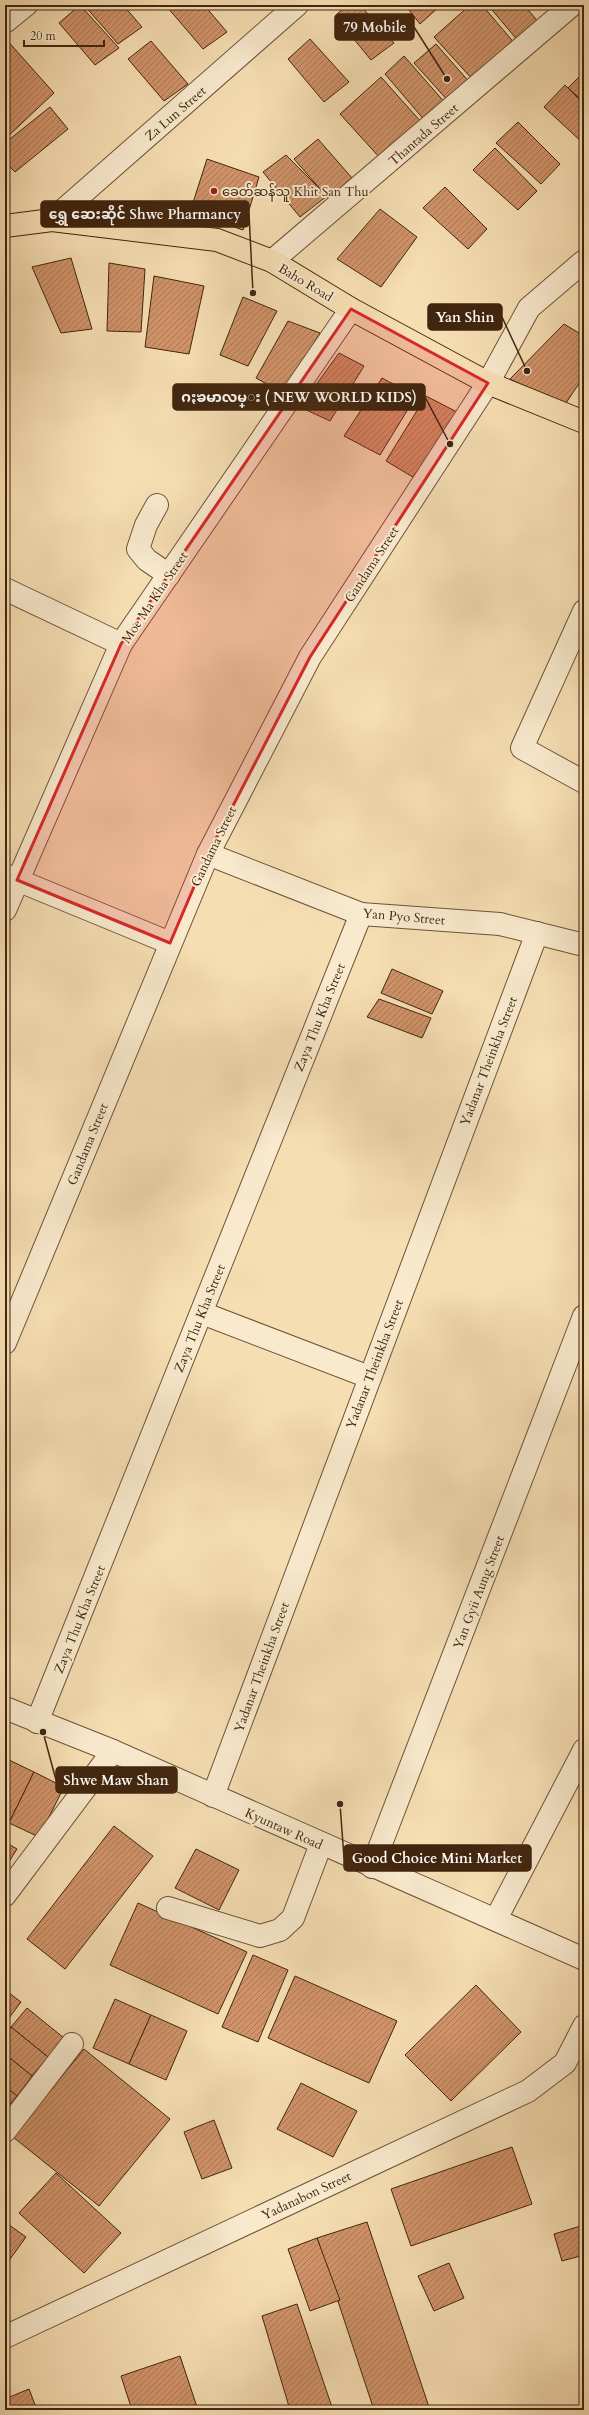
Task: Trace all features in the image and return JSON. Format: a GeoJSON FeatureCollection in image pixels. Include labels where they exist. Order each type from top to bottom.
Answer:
{"type":"FeatureCollection","features":[{"type":"Feature","properties":{"kind":"main road","name":"Baho Road"},"geometry":{"type":"LineString","coordinates":[[5,226],[52,220],[217,240],[272,261],[351,309],[488,383],[584,422]]}},
{"type":"Feature","properties":{"kind":"street"},"geometry":{"type":"LineString","coordinates":[[5,22],[26,5]]}},
{"type":"Feature","properties":{"kind":"street","name":"Za Lun Street"},"geometry":{"type":"LineString","coordinates":[[52,220],[297,5]]}},
{"type":"Feature","properties":{"kind":"street","name":"Thantada Street"},"geometry":{"type":"LineString","coordinates":[[272,261],[572,5]]}},
{"type":"Feature","properties":{"kind":"street","name":"Gandama Street"},"geometry":{"type":"LineString","coordinates":[[5,1344],[208,854],[310,657],[488,383],[529,308],[584,261]]}},
{"type":"Feature","properties":{"kind":"street","name":"Moe Ma Kha Street"},"geometry":{"type":"LineString","coordinates":[[5,910],[11,878],[122,644],[351,309]]}},
{"type":"Feature","properties":{"kind":"street"},"geometry":{"type":"LineString","coordinates":[[157,505],[146,525],[138,549],[147,560],[169,575]]}},
{"type":"Feature","properties":{"kind":"street"},"geometry":{"type":"LineString","coordinates":[[5,589],[122,644]]}},
{"type":"Feature","properties":{"kind":"street"},"geometry":{"type":"LineString","coordinates":[[584,611],[522,748],[584,782]]}},
{"type":"Feature","properties":{"kind":"street","name":"Yan Pyo Street"},"geometry":{"type":"LineString","coordinates":[[208,854],[361,914],[500,924],[584,945]]}},
{"type":"Feature","properties":{"kind":"street"},"geometry":{"type":"LineString","coordinates":[[11,878],[170,943]]}},
{"type":"Feature","properties":{"kind":"street","name":"Zaya Thu Kha Street"},"geometry":{"type":"LineString","coordinates":[[37,1722],[361,914]]}},
{"type":"Feature","properties":{"kind":"street","name":"Yadanar Theinkha Street"},"geometry":{"type":"LineString","coordinates":[[213,1796],[369,1377],[537,933]]}},
{"type":"Feature","properties":{"kind":"street"},"geometry":{"type":"LineString","coordinates":[[202,1312],[369,1377]]}},
{"type":"Feature","properties":{"kind":"street","name":"Yan Gyii Aung Street"},"geometry":{"type":"LineString","coordinates":[[372,1867],[584,1316]]}},
{"type":"Feature","properties":{"kind":"street","name":"Kyuntaw Road"},"geometry":{"type":"LineString","coordinates":[[5,1708],[113,1751],[372,1867],[496,1919],[584,1959]]}},
{"type":"Feature","properties":{"kind":"street"},"geometry":{"type":"LineString","coordinates":[[496,1919],[584,1750]]}},
{"type":"Feature","properties":{"kind":"street"},"geometry":{"type":"LineString","coordinates":[[5,1895],[113,1751]]}},
{"type":"Feature","properties":{"kind":"street"},"geometry":{"type":"LineString","coordinates":[[168,1908],[260,1936],[280,1930],[293,1918],[321,1844]]}},
{"type":"Feature","properties":{"kind":"street","name":"Yadanabon Street"},"geometry":{"type":"LineString","coordinates":[[5,2337],[528,2091],[565,2063],[584,2026]]}},
{"type":"Feature","properties":{"kind":"street"},"geometry":{"type":"LineString","coordinates":[[5,2131],[72,2044]]}},
{"type":"Feature","properties":{"kind":"highlighted area"},"geometry":{"type":"Polygon","coordinates":[[[351,309],[488,383],[310,657],[208,854],[170,943],[17,880],[121,644],[351,309]]]}},
{"type":"Feature","properties":{"kind":"building"},"geometry":{"type":"Polygon","coordinates":[[[80,5],[119,48],[95,65],[59,23],[80,5]]]}},
{"type":"Feature","properties":{"kind":"building"},"geometry":{"type":"Polygon","coordinates":[[[84,5],[123,5],[142,27],[118,44],[84,5]]]}},
{"type":"Feature","properties":{"kind":"building"},"geometry":{"type":"Polygon","coordinates":[[[171,5],[204,5],[227,32],[203,49],[168,8],[171,5]]]}},
{"type":"Feature","properties":{"kind":"building"},"geometry":{"type":"Polygon","coordinates":[[[347,5],[360,5],[394,43],[371,60],[335,16],[347,5]]]}},
{"type":"Feature","properties":{"kind":"building"},"geometry":{"type":"Polygon","coordinates":[[[405,5],[440,5],[440,6],[420,24],[405,5]]]}},
{"type":"Feature","properties":{"kind":"building"},"geometry":{"type":"Polygon","coordinates":[[[470,5],[482,5],[516,45],[474,81],[434,37],[470,5]]]}},
{"type":"Feature","properties":{"kind":"building"},"geometry":{"type":"Polygon","coordinates":[[[488,5],[524,5],[540,24],[519,42],[488,5]]]}},
{"type":"Feature","properties":{"kind":"building"},"geometry":{"type":"Polygon","coordinates":[[[5,38],[54,93],[5,139],[5,38]]]}},
{"type":"Feature","properties":{"kind":"building"},"geometry":{"type":"Polygon","coordinates":[[[310,39],[349,82],[324,102],[288,59],[310,39]]]}},
{"type":"Feature","properties":{"kind":"building"},"geometry":{"type":"Polygon","coordinates":[[[151,41],[188,84],[164,101],[128,59],[151,41]]]}},
{"type":"Feature","properties":{"kind":"building"},"geometry":{"type":"Polygon","coordinates":[[[436,44],[471,84],[450,103],[414,63],[436,44]]]}},
{"type":"Feature","properties":{"kind":"building"},"geometry":{"type":"Polygon","coordinates":[[[404,56],[447,105],[426,122],[385,74],[404,56]]]}},
{"type":"Feature","properties":{"kind":"building"},"geometry":{"type":"Polygon","coordinates":[[[584,72],[584,102],[568,88],[584,72]]]}},
{"type":"Feature","properties":{"kind":"building"},"geometry":{"type":"Polygon","coordinates":[[[381,77],[422,123],[380,158],[340,114],[381,77]]]}},
{"type":"Feature","properties":{"kind":"building"},"geometry":{"type":"Polygon","coordinates":[[[565,85],[584,104],[584,144],[544,107],[565,85]]]}},
{"type":"Feature","properties":{"kind":"building"},"geometry":{"type":"Polygon","coordinates":[[[50,107],[68,129],[15,172],[5,162],[5,143],[50,107]]]}},
{"type":"Feature","properties":{"kind":"building"},"geometry":{"type":"Polygon","coordinates":[[[518,122],[560,164],[541,184],[496,143],[518,122]]]}},
{"type":"Feature","properties":{"kind":"building"},"geometry":{"type":"Polygon","coordinates":[[[318,139],[359,186],[336,207],[294,159],[318,139]]]}},
{"type":"Feature","properties":{"kind":"building"},"geometry":{"type":"Polygon","coordinates":[[[495,148],[537,191],[518,210],[473,170],[495,148]]]}},
{"type":"Feature","properties":{"kind":"building"},"geometry":{"type":"Polygon","coordinates":[[[286,155],[327,196],[300,217],[263,172],[286,155]]]}},
{"type":"Feature","properties":{"kind":"building"},"geometry":{"type":"Polygon","coordinates":[[[207,159],[259,177],[243,230],[190,212],[207,159]]]}},
{"type":"Feature","properties":{"kind":"building"},"geometry":{"type":"Polygon","coordinates":[[[445,187],[487,229],[468,249],[423,208],[445,187]]]}},
{"type":"Feature","properties":{"kind":"building"},"geometry":{"type":"Polygon","coordinates":[[[380,209],[417,237],[381,287],[337,259],[380,209]]]}},
{"type":"Feature","properties":{"kind":"building"},"geometry":{"type":"Polygon","coordinates":[[[71,258],[92,329],[61,333],[32,267],[71,258]]]}},
{"type":"Feature","properties":{"kind":"building"},"geometry":{"type":"Polygon","coordinates":[[[109,263],[145,269],[141,332],[107,331],[109,263]]]}},
{"type":"Feature","properties":{"kind":"building"},"geometry":{"type":"Polygon","coordinates":[[[154,276],[204,286],[189,354],[145,347],[154,276]]]}},
{"type":"Feature","properties":{"kind":"building"},"geometry":{"type":"Polygon","coordinates":[[[243,297],[277,311],[248,366],[220,355],[243,297]]]}},
{"type":"Feature","properties":{"kind":"building"},"geometry":{"type":"Polygon","coordinates":[[[288,321],[320,333],[283,393],[256,378],[288,321]]]}},
{"type":"Feature","properties":{"kind":"building"},"geometry":{"type":"Polygon","coordinates":[[[564,324],[584,336],[584,376],[564,406],[510,379],[564,324]]]}},
{"type":"Feature","properties":{"kind":"building"},"geometry":{"type":"Polygon","coordinates":[[[339,353],[364,366],[330,421],[300,407],[339,353]]]}},
{"type":"Feature","properties":{"kind":"building"},"geometry":{"type":"Polygon","coordinates":[[[382,378],[416,396],[380,455],[344,436],[382,378]]]}},
{"type":"Feature","properties":{"kind":"building"},"geometry":{"type":"Polygon","coordinates":[[[426,396],[457,412],[416,479],[386,461],[426,396]]]}},
{"type":"Feature","properties":{"kind":"building"},"geometry":{"type":"Polygon","coordinates":[[[392,969],[443,991],[432,1014],[381,993],[392,969]]]}},
{"type":"Feature","properties":{"kind":"building"},"geometry":{"type":"Polygon","coordinates":[[[379,999],[431,1018],[422,1038],[367,1017],[379,999]]]}},
{"type":"Feature","properties":{"kind":"building"},"geometry":{"type":"Polygon","coordinates":[[[5,1758],[34,1772],[9,1823],[5,1821],[5,1758]]]}},
{"type":"Feature","properties":{"kind":"building"},"geometry":{"type":"Polygon","coordinates":[[[34,1772],[64,1787],[39,1837],[9,1823],[34,1772]]]}},
{"type":"Feature","properties":{"kind":"building"},"geometry":{"type":"Polygon","coordinates":[[[114,1826],[153,1856],[65,1969],[27,1939],[114,1826]]]}},
{"type":"Feature","properties":{"kind":"building"},"geometry":{"type":"Polygon","coordinates":[[[5,1842],[17,1849],[5,1868],[5,1842]]]}},
{"type":"Feature","properties":{"kind":"building"},"geometry":{"type":"Polygon","coordinates":[[[196,1849],[239,1870],[219,1910],[175,1888],[196,1849]]]}},
{"type":"Feature","properties":{"kind":"building"},"geometry":{"type":"Polygon","coordinates":[[[138,1903],[247,1952],[218,2014],[110,1965],[138,1903]]]}},
{"type":"Feature","properties":{"kind":"building"},"geometry":{"type":"Polygon","coordinates":[[[253,1955],[288,1970],[258,2042],[222,2027],[253,1955]]]}},
{"type":"Feature","properties":{"kind":"building"},"geometry":{"type":"Polygon","coordinates":[[[295,1976],[397,2021],[369,2083],[268,2038],[295,1976]]]}},
{"type":"Feature","properties":{"kind":"building"},"geometry":{"type":"Polygon","coordinates":[[[476,1985],[521,2032],[451,2101],[405,2055],[476,1985]]]}},
{"type":"Feature","properties":{"kind":"building"},"geometry":{"type":"Polygon","coordinates":[[[5,1990],[21,2002],[6,2022],[5,2022],[5,1990]]]}},
{"type":"Feature","properties":{"kind":"building"},"geometry":{"type":"Polygon","coordinates":[[[115,1999],[151,2015],[129,2064],[93,2048],[115,1999]]]}},
{"type":"Feature","properties":{"kind":"building"},"geometry":{"type":"Polygon","coordinates":[[[27,2008],[64,2038],[48,2057],[11,2027],[27,2008]]]}},
{"type":"Feature","properties":{"kind":"building"},"geometry":{"type":"Polygon","coordinates":[[[151,2015],[187,2031],[166,2080],[129,2064],[151,2015]]]}},
{"type":"Feature","properties":{"kind":"building"},"geometry":{"type":"Polygon","coordinates":[[[11,2027],[48,2057],[32,2076],[5,2054],[5,2035],[11,2027]]]}},
{"type":"Feature","properties":{"kind":"building"},"geometry":{"type":"Polygon","coordinates":[[[84,2049],[170,2119],[99,2206],[13,2137],[84,2049]]]}},
{"type":"Feature","properties":{"kind":"building"},"geometry":{"type":"Polygon","coordinates":[[[5,2054],[32,2076],[17,2096],[5,2086],[5,2054]]]}},
{"type":"Feature","properties":{"kind":"building"},"geometry":{"type":"Polygon","coordinates":[[[301,2083],[357,2111],[333,2157],[277,2129],[301,2083]]]}},
{"type":"Feature","properties":{"kind":"building"},"geometry":{"type":"Polygon","coordinates":[[[5,2086],[17,2096],[5,2110],[5,2086]]]}},
{"type":"Feature","properties":{"kind":"building"},"geometry":{"type":"Polygon","coordinates":[[[214,2120],[232,2168],[202,2179],[184,2132],[214,2120]]]}},
{"type":"Feature","properties":{"kind":"building"},"geometry":{"type":"Polygon","coordinates":[[[512,2147],[532,2204],[411,2246],[391,2189],[512,2147]]]}},
{"type":"Feature","properties":{"kind":"building"},"geometry":{"type":"Polygon","coordinates":[[[56,2173],[121,2233],[84,2273],[19,2213],[56,2173]]]}},
{"type":"Feature","properties":{"kind":"building"},"geometry":{"type":"Polygon","coordinates":[[[5,2222],[26,2237],[5,2266],[5,2222]]]}},
{"type":"Feature","properties":{"kind":"building"},"geometry":{"type":"Polygon","coordinates":[[[367,2222],[430,2410],[374,2410],[317,2238],[367,2222]]]}},
{"type":"Feature","properties":{"kind":"building"},"geometry":{"type":"Polygon","coordinates":[[[584,2225],[584,2255],[562,2261],[554,2234],[584,2225]]]}},
{"type":"Feature","properties":{"kind":"building"},"geometry":{"type":"Polygon","coordinates":[[[317,2238],[340,2300],[310,2311],[288,2249],[317,2238]]]}},
{"type":"Feature","properties":{"kind":"building"},"geometry":{"type":"Polygon","coordinates":[[[449,2263],[464,2298],[434,2311],[418,2276],[449,2263]]]}},
{"type":"Feature","properties":{"kind":"building"},"geometry":{"type":"Polygon","coordinates":[[[297,2304],[333,2410],[290,2410],[262,2316],[297,2304]]]}},
{"type":"Feature","properties":{"kind":"building"},"geometry":{"type":"Polygon","coordinates":[[[180,2356],[198,2410],[132,2410],[121,2376],[180,2356]]]}},
{"type":"Feature","properties":{"kind":"building"},"geometry":{"type":"Polygon","coordinates":[[[29,2389],[37,2410],[5,2410],[5,2399],[29,2389]]]}},
{"type":"Feature","properties":{"kind":"place","name":"79 Mobile"},"geometry":{"type":"Point","coordinates":[447,79]}},
{"type":"Feature","properties":{"kind":"place","name":"ခေတ်ဆန်သူ Khit San Thu"},"geometry":{"type":"Point","coordinates":[214,191]}},
{"type":"Feature","properties":{"kind":"place","name":"ရွှေ ဆေးဆိုင် Shwe Pharmancy"},"geometry":{"type":"Point","coordinates":[253,293]}},
{"type":"Feature","properties":{"kind":"place","name":"Yan Shin"},"geometry":{"type":"Point","coordinates":[527,371]}},
{"type":"Feature","properties":{"kind":"place","name":"ဂႏၶမာလမ္း ( NEW WORLD KIDS)"},"geometry":{"type":"Point","coordinates":[450,444]}},
{"type":"Feature","properties":{"kind":"place","name":"Shwe Maw Shan"},"geometry":{"type":"Point","coordinates":[43,1732]}},
{"type":"Feature","properties":{"kind":"place","name":"Good Choice Mini Market"},"geometry":{"type":"Point","coordinates":[340,1804]}}]}
